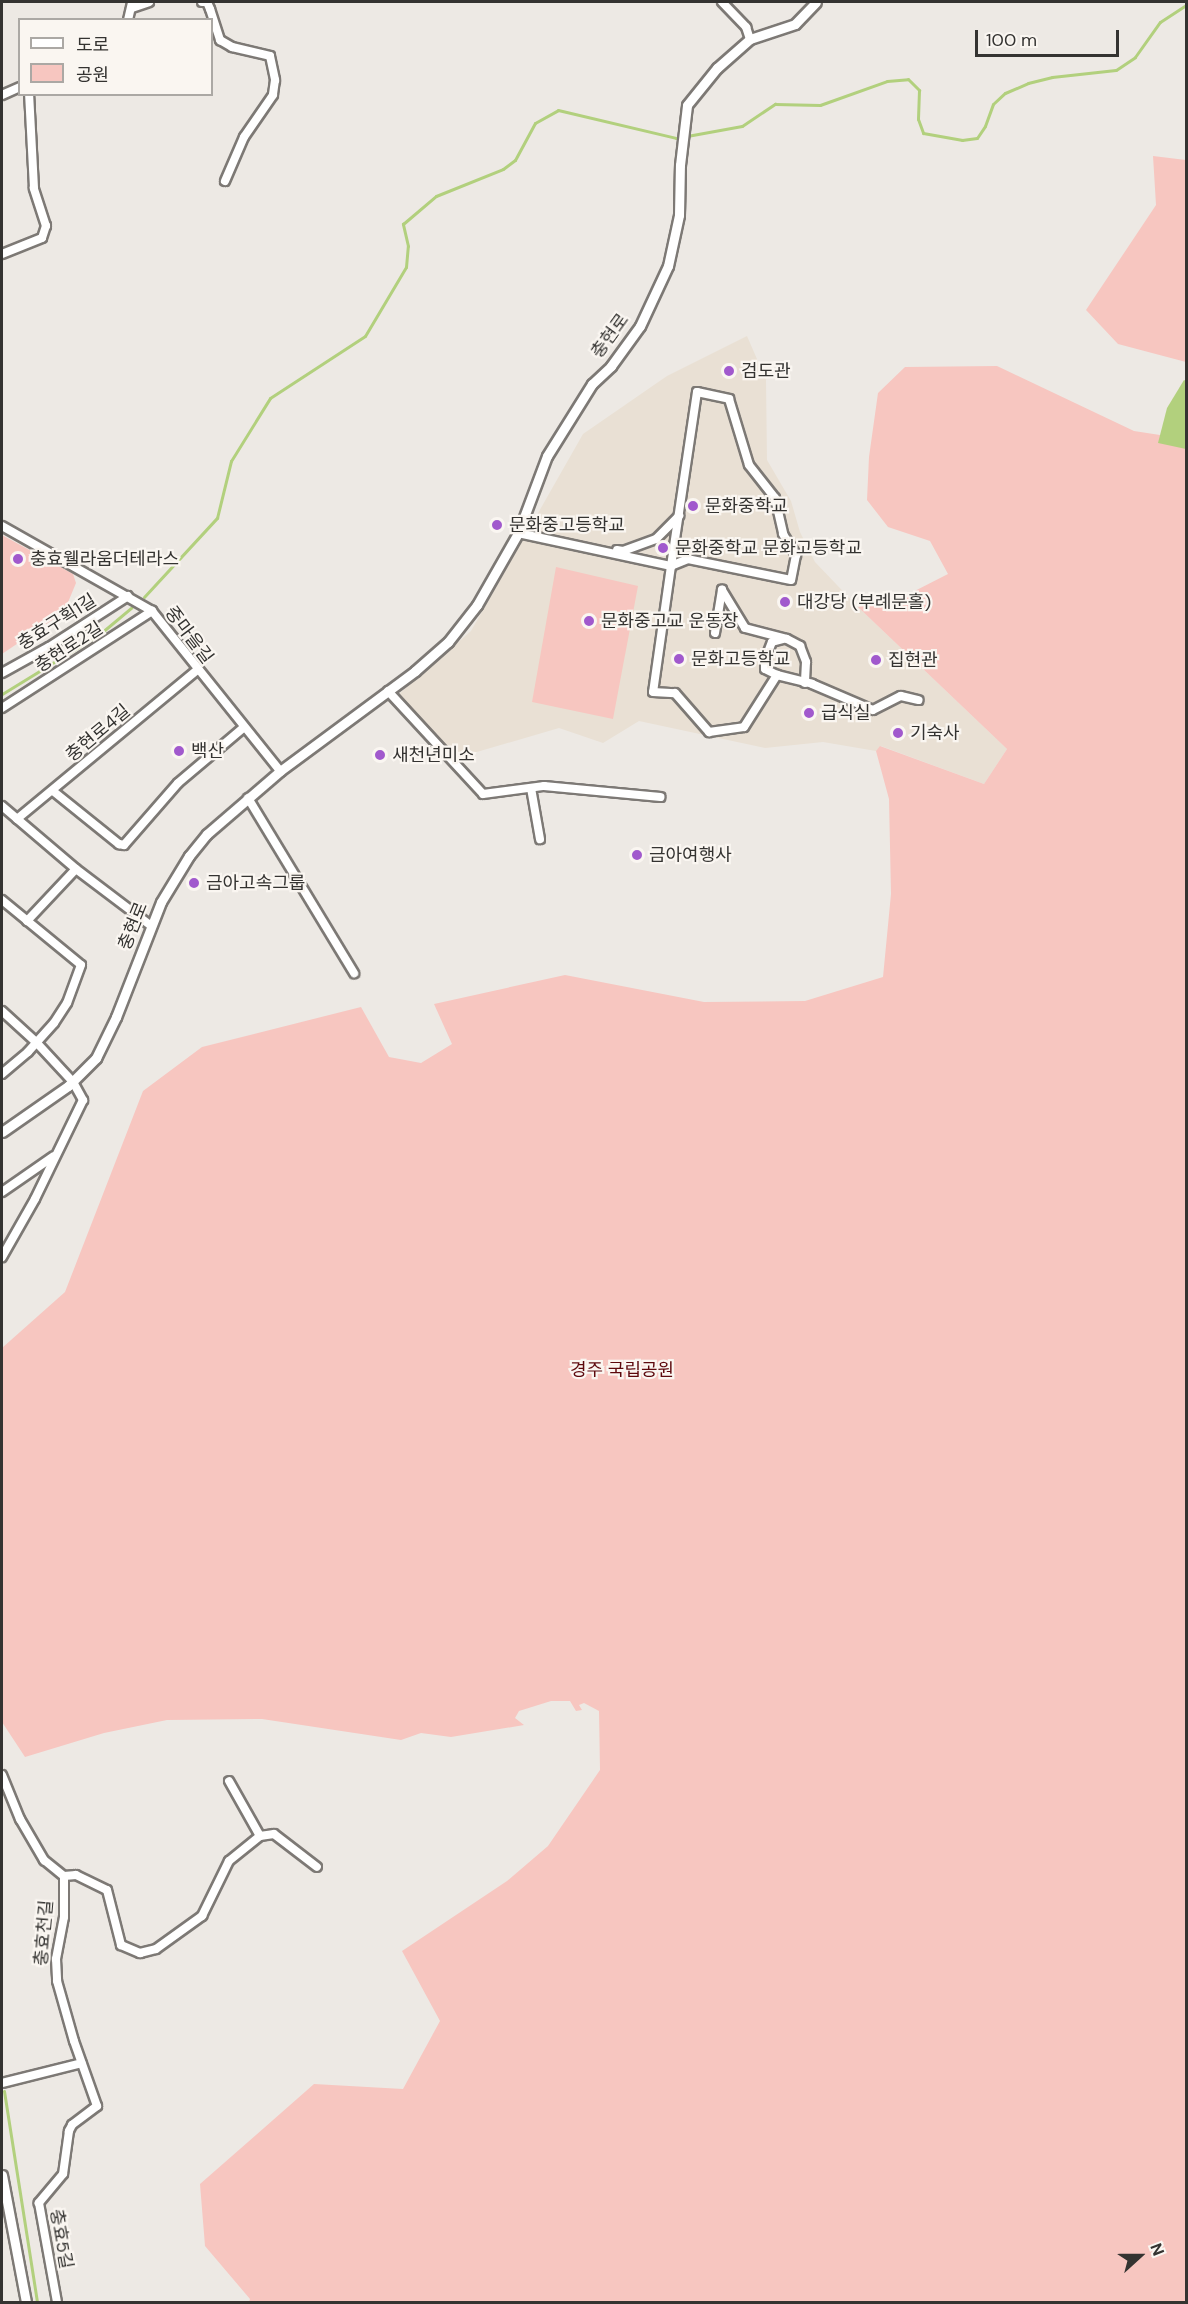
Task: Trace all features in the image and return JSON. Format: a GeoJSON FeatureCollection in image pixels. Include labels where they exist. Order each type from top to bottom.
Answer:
{"type":"FeatureCollection","features":[{"type":"Feature","properties":{"kind":"street"},"geometry":{"type":"LineString","coordinates":[[132,5],[149,2]]}},
{"type":"Feature","properties":{"kind":"street"},"geometry":{"type":"LineString","coordinates":[[202,2],[207,2],[213,18]]}},
{"type":"Feature","properties":{"kind":"street"},"geometry":{"type":"LineString","coordinates":[[722,2],[746,27],[750,39]]}},
{"type":"Feature","properties":{"kind":"street","name":"충현로"},"geometry":{"type":"LineString","coordinates":[[2,1132],[87,1070],[105,1040],[161,902],[189,856],[207,834],[280,771],[388,691],[448,642],[477,605],[518,533],[547,456],[592,384],[611,366],[640,326],[668,266],[679,215],[682,144],[687,105],[717,68],[750,39],[795,24],[816,2]]}},
{"type":"Feature","properties":{"kind":"street"},"geometry":{"type":"LineString","coordinates":[[213,18],[220,40],[232,47],[270,56],[275,80],[273,94],[244,137],[225,181]]}},
{"type":"Feature","properties":{"kind":"street"},"geometry":{"type":"LineString","coordinates":[[2,95],[18,88]]}},
{"type":"Feature","properties":{"kind":"street"},"geometry":{"type":"LineString","coordinates":[[2,254],[42,238],[46,226],[34,188],[29,96]]}},
{"type":"Feature","properties":{"kind":"street"},"geometry":{"type":"LineString","coordinates":[[518,533],[671,566],[687,559],[791,580],[796,555],[783,534],[774,498],[749,465],[729,399],[698,392],[671,566],[652,692],[675,693],[709,732],[744,727],[777,675]]}},
{"type":"Feature","properties":{"kind":"street"},"geometry":{"type":"LineString","coordinates":[[597,549],[623,551],[656,539],[679,516]]}},
{"type":"Feature","properties":{"kind":"street","name":"중마을길"},"geometry":{"type":"LineString","coordinates":[[2,526],[152,611],[243,728],[280,771]]}},
{"type":"Feature","properties":{"kind":"street"},"geometry":{"type":"LineString","coordinates":[[716,633],[722,590],[746,628],[787,639],[800,646],[806,662],[805,682]]}},
{"type":"Feature","properties":{"kind":"street","name":"충효구획1길"},"geometry":{"type":"LineString","coordinates":[[2,673],[49,647],[128,596]]}},
{"type":"Feature","properties":{"kind":"street","name":"충현로2길"},"geometry":{"type":"LineString","coordinates":[[2,708],[152,611]]}},
{"type":"Feature","properties":{"kind":"street"},"geometry":{"type":"LineString","coordinates":[[787,639],[772,642],[765,660],[765,669],[777,675],[805,682],[873,710],[901,696],[919,700]]}},
{"type":"Feature","properties":{"kind":"street","name":"충현로4길"},"geometry":{"type":"LineString","coordinates":[[17,819],[197,670]]}},
{"type":"Feature","properties":{"kind":"street"},"geometry":{"type":"LineString","coordinates":[[388,691],[483,794],[544,786],[660,797]]}},
{"type":"Feature","properties":{"kind":"street"},"geometry":{"type":"LineString","coordinates":[[53,790],[119,844],[124,844],[178,783],[243,728]]}},
{"type":"Feature","properties":{"kind":"street"},"geometry":{"type":"LineString","coordinates":[[531,788],[540,839]]}},
{"type":"Feature","properties":{"kind":"street"},"geometry":{"type":"LineString","coordinates":[[248,798],[354,973]]}},
{"type":"Feature","properties":{"kind":"street"},"geometry":{"type":"LineString","coordinates":[[2,806],[76,869],[150,925]]}},
{"type":"Feature","properties":{"kind":"street"},"geometry":{"type":"LineString","coordinates":[[27,921],[76,869]]}},
{"type":"Feature","properties":{"kind":"street"},"geometry":{"type":"LineString","coordinates":[[2,900],[81,964],[60,1014],[36,1042],[2,1074]]}},
{"type":"Feature","properties":{"kind":"street"},"geometry":{"type":"LineString","coordinates":[[2,1011],[36,1042],[73,1082],[83,1100],[36,1199],[2,1257]]}},
{"type":"Feature","properties":{"kind":"street"},"geometry":{"type":"LineString","coordinates":[[2,1192],[35,1171],[58,1150]]}},
{"type":"Feature","properties":{"kind":"street","name":"충효천길"},"geometry":{"type":"LineString","coordinates":[[2,1775],[20,1819],[44,1860],[64,1876],[64,1917],[57,1959],[57,1981],[82,2063]]}},
{"type":"Feature","properties":{"kind":"street"},"geometry":{"type":"LineString","coordinates":[[230,1780],[260,1836]]}},
{"type":"Feature","properties":{"kind":"street"},"geometry":{"type":"LineString","coordinates":[[64,1876],[76,1875],[107,1890],[121,1945],[140,1953],[156,1949],[202,1916],[229,1861],[260,1836],[274,1834],[317,1867]]}},
{"type":"Feature","properties":{"kind":"street"},"geometry":{"type":"LineString","coordinates":[[2,2083],[82,2063]]}},
{"type":"Feature","properties":{"kind":"street","name":"충효5길"},"geometry":{"type":"LineString","coordinates":[[57,2302],[39,2203],[63,2174],[69,2131],[72,2125],[98,2106],[82,2063]]}},
{"type":"Feature","properties":{"kind":"street"},"geometry":{"type":"LineString","coordinates":[[2,2175],[26,2302]]}},
{"type":"Feature","properties":{"kind":"shaded area","name":"문화중학교 문화고등학교"},"geometry":{"type":"Polygon","coordinates":[[[747,336],[766,380],[767,460],[791,501],[800,532],[815,562],[858,607],[1007,749],[984,784],[881,746],[876,751],[823,742],[765,748],[639,721],[603,743],[559,728],[453,759],[399,694],[471,631],[583,434],[667,376],[747,336]]]}},
{"type":"Feature","properties":{"kind":"shaded area"},"geometry":{"type":"Polygon","coordinates":[[[1184,380],[1186,381],[1186,449],[1158,443],[1167,408],[1184,380]]]}},
{"type":"Feature","properties":{"kind":"green space"},"geometry":{"type":"Polygon","coordinates":[[[1153,156],[1186,160],[1186,362],[1118,344],[1086,310],[1156,205],[1153,156]]]}},
{"type":"Feature","properties":{"kind":"green space","name":"경주 국립공원"},"geometry":{"type":"Polygon","coordinates":[[[997,366],[1134,431],[1186,439],[1186,2302],[249,2302],[250,2299],[205,2246],[200,2184],[314,2084],[403,2089],[440,2021],[402,1951],[507,1881],[548,1846],[600,1770],[599,1711],[584,1703],[579,1705],[582,1710],[576,1711],[570,1701],[551,1701],[519,1711],[515,1718],[524,1725],[451,1737],[421,1733],[401,1740],[262,1719],[167,1720],[104,1733],[25,1757],[2,1722],[2,1348],[65,1292],[143,1091],[202,1047],[361,1007],[389,1057],[421,1063],[452,1044],[434,1004],[565,975],[704,1002],[805,1001],[883,977],[891,894],[889,799],[876,751],[880,746],[984,784],[1007,749],[858,607],[897,600],[948,574],[930,541],[888,527],[867,500],[869,457],[878,393],[905,367],[997,366]]]}},
{"type":"Feature","properties":{"kind":"green space"},"geometry":{"type":"Polygon","coordinates":[[[2,535],[73,574],[76,583],[64,612],[2,654],[2,535]]]}},
{"type":"Feature","properties":{"kind":"green space","name":"문화중고교 운동장"},"geometry":{"type":"Polygon","coordinates":[[[556,567],[638,586],[613,719],[532,702],[556,567]]]}},
{"type":"Feature","properties":{"kind":"waterway"},"geometry":{"type":"LineString","coordinates":[[144,597],[217,518],[231,461],[270,398],[365,336],[406,267],[408,246],[403,224],[436,196],[503,169],[515,160],[535,123],[558,110],[676,138],[742,126],[775,104],[820,105],[887,81],[908,79],[919,90],[918,119],[923,133],[962,140],[977,138],[985,126],[993,104],[1005,93],[1028,83],[1052,77],[1116,70],[1135,57],[1160,22],[1186,5]]}},
{"type":"Feature","properties":{"kind":"waterway"},"geometry":{"type":"LineString","coordinates":[[2,694],[101,633],[132,607]]}},
{"type":"Feature","properties":{"kind":"waterway"},"geometry":{"type":"LineString","coordinates":[[4,2091],[37,2302]]}},
{"type":"Feature","properties":{"kind":"place","name":"검도관"},"geometry":{"type":"Point","coordinates":[729,371]}},
{"type":"Feature","properties":{"kind":"place","name":"문화중학교"},"geometry":{"type":"Point","coordinates":[693,506]}},
{"type":"Feature","properties":{"kind":"place","name":"문화중고등학교"},"geometry":{"type":"Point","coordinates":[497,525]}},
{"type":"Feature","properties":{"kind":"place","name":"문화중학교 문화고등학교"},"geometry":{"type":"Point","coordinates":[663,548]}},
{"type":"Feature","properties":{"kind":"place","name":"충효웰라움더테라스"},"geometry":{"type":"Point","coordinates":[18,559]}},
{"type":"Feature","properties":{"kind":"place","name":"대강당 (부례문홀)"},"geometry":{"type":"Point","coordinates":[785,602]}},
{"type":"Feature","properties":{"kind":"place","name":"문화중고교 운동장"},"geometry":{"type":"Point","coordinates":[589,621]}},
{"type":"Feature","properties":{"kind":"place","name":"문화고등학교"},"geometry":{"type":"Point","coordinates":[679,659]}},
{"type":"Feature","properties":{"kind":"place","name":"집현관"},"geometry":{"type":"Point","coordinates":[876,660]}},
{"type":"Feature","properties":{"kind":"place","name":"급식실"},"geometry":{"type":"Point","coordinates":[809,713]}},
{"type":"Feature","properties":{"kind":"place","name":"기숙사"},"geometry":{"type":"Point","coordinates":[898,733]}},
{"type":"Feature","properties":{"kind":"place","name":"백산"},"geometry":{"type":"Point","coordinates":[179,751]}},
{"type":"Feature","properties":{"kind":"place","name":"새천년미소"},"geometry":{"type":"Point","coordinates":[380,755]}},
{"type":"Feature","properties":{"kind":"place","name":"금아여행사"},"geometry":{"type":"Point","coordinates":[637,855]}},
{"type":"Feature","properties":{"kind":"place","name":"금아고속그룹"},"geometry":{"type":"Point","coordinates":[194,883]}}]}
